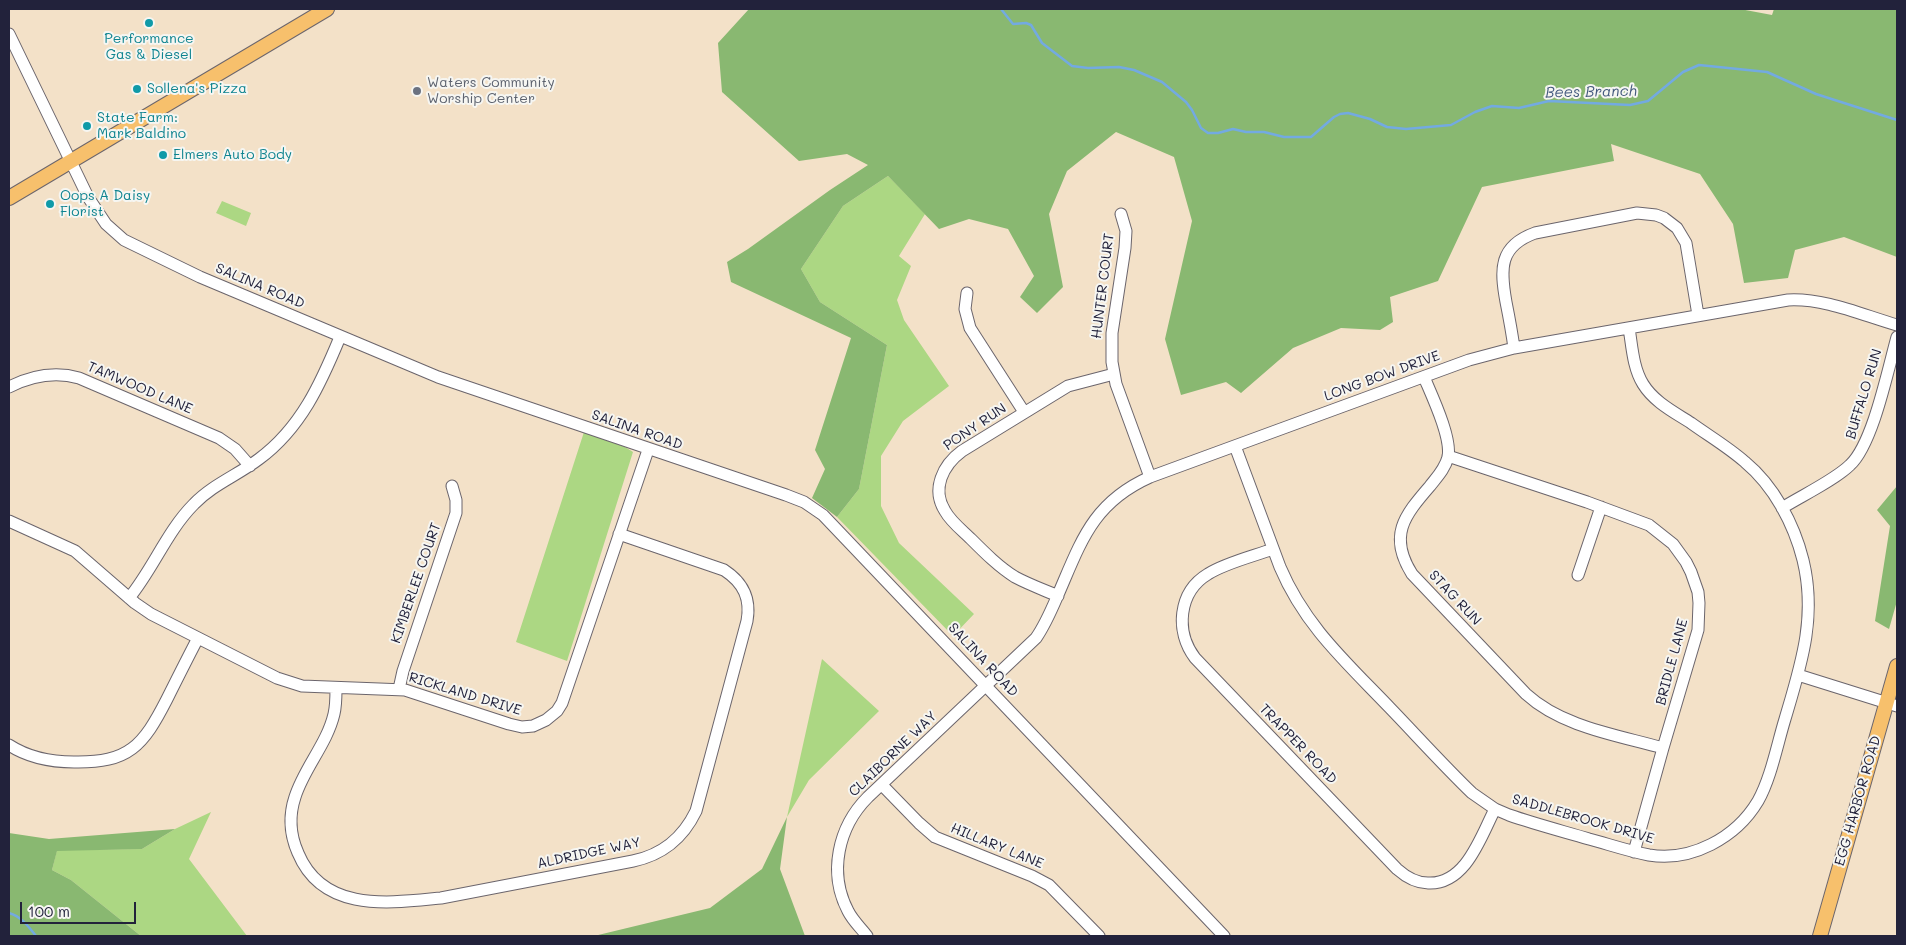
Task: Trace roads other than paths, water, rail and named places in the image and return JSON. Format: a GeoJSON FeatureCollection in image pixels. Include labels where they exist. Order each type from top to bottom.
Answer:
{"type":"FeatureCollection","features":[{"type":"Feature","properties":{"kind":"main road"},"geometry":{"type":"LineString","coordinates":[[9,198],[327,9]]}},
{"type":"Feature","properties":{"kind":"main road","name":"EGG HARBOR ROAD"},"geometry":{"type":"LineString","coordinates":[[1820,936],[1892,704],[1897,666]]}},
{"type":"Feature","properties":{"kind":"street","name":"SALINA ROAD"},"geometry":{"type":"LineString","coordinates":[[9,34],[70,161],[98,214],[114,233],[124,240],[200,277],[438,377],[648,450],[786,495],[814,508],[831,522],[1217,934]]}},
{"type":"Feature","properties":{"kind":"street"},"geometry":{"type":"LineString","coordinates":[[1514,348],[1502,272],[1506,257],[1514,245],[1520,239],[1535,232],[1637,213],[1664,218],[1671,222],[1682,234],[1688,252],[1698,315]]}},
{"type":"Feature","properties":{"kind":"street","name":"HUNTER COURT"},"geometry":{"type":"LineString","coordinates":[[1121,214],[1126,231],[1125,248],[1112,333],[1112,362],[1114,374],[1150,477]]}},
{"type":"Feature","properties":{"kind":"street"},"geometry":{"type":"LineString","coordinates":[[967,293],[966,309],[970,328],[1024,412]]}},
{"type":"Feature","properties":{"kind":"street","name":"LONG BOW DRIVE"},"geometry":{"type":"LineString","coordinates":[[986,686],[1036,638],[1048,618],[1083,538],[1094,519],[1117,496],[1150,477],[1485,354],[1514,348],[1798,299],[1828,304],[1897,325]]}},
{"type":"Feature","properties":{"kind":"street","name":"SADDLEBROOK DRIVE"},"geometry":{"type":"LineString","coordinates":[[1235,446],[1273,549],[1289,586],[1308,618],[1318,632],[1465,786],[1495,809],[1521,820],[1634,852],[1660,856],[1680,854],[1702,848],[1732,832],[1748,816],[1763,792],[1798,675],[1808,630],[1806,575],[1799,546],[1782,508],[1766,484],[1744,461],[1660,403],[1642,384],[1636,368],[1629,328]]}},
{"type":"Feature","properties":{"kind":"street"},"geometry":{"type":"LineString","coordinates":[[129,598],[141,584],[176,526],[189,510],[209,492],[250,466],[280,440],[304,412],[322,380],[340,337]]}},
{"type":"Feature","properties":{"kind":"street","name":"BUFFALO RUN"},"geometry":{"type":"LineString","coordinates":[[1782,508],[1844,470],[1860,455],[1870,432],[1897,337]]}},
{"type":"Feature","properties":{"kind":"street","name":"TAMWOOD LANE"},"geometry":{"type":"LineString","coordinates":[[9,387],[40,375],[57,374],[79,378],[219,438],[236,449],[250,466]]}},
{"type":"Feature","properties":{"kind":"street","name":"PONY RUN"},"geometry":{"type":"LineString","coordinates":[[1058,596],[1016,577],[1001,567],[945,512],[940,499],[939,483],[949,461],[1024,412],[1068,386],[1114,374]]}},
{"type":"Feature","properties":{"kind":"street"},"geometry":{"type":"LineString","coordinates":[[1424,377],[1446,435],[1449,447],[1448,456]]}},
{"type":"Feature","properties":{"kind":"street","name":"RICKLAND DRIVE"},"geometry":{"type":"LineString","coordinates":[[9,520],[75,551],[129,598],[151,614],[287,682],[309,687],[399,689],[512,725],[533,726],[550,718],[562,704],[648,450]]}},
{"type":"Feature","properties":{"kind":"street","name":"BRIDLE LANE"},"geometry":{"type":"LineString","coordinates":[[1448,456],[1642,522],[1665,536],[1686,562],[1698,592],[1700,613],[1696,640],[1662,748],[1634,852]]}},
{"type":"Feature","properties":{"kind":"street","name":"STAG RUN"},"geometry":{"type":"LineString","coordinates":[[1448,456],[1440,474],[1409,511],[1403,525],[1401,548],[1403,558],[1412,574],[1526,694],[1540,706],[1578,724],[1662,748]]}},
{"type":"Feature","properties":{"kind":"street","name":"KIMBERLEE COURT"},"geometry":{"type":"LineString","coordinates":[[399,689],[404,666],[456,513],[452,486]]}},
{"type":"Feature","properties":{"kind":"street"},"geometry":{"type":"LineString","coordinates":[[1578,575],[1600,507]]}},
{"type":"Feature","properties":{"kind":"street","name":"ALDRIDGE WAY"},"geometry":{"type":"LineString","coordinates":[[336,688],[332,719],[297,790],[291,823],[294,844],[305,867],[318,882],[336,894],[355,900],[371,902],[441,898],[633,861],[660,852],[679,837],[696,811],[749,606],[742,586],[724,570],[619,534]]}},
{"type":"Feature","properties":{"kind":"street","name":"TRAPPER ROAD"},"geometry":{"type":"LineString","coordinates":[[1273,549],[1211,572],[1194,586],[1186,601],[1182,620],[1185,639],[1195,658],[1397,869],[1412,880],[1425,883],[1439,882],[1452,877],[1466,862],[1495,809]]}},
{"type":"Feature","properties":{"kind":"street"},"geometry":{"type":"LineString","coordinates":[[9,745],[29,755],[58,762],[102,761],[124,754],[138,744],[152,728],[198,638]]}},
{"type":"Feature","properties":{"kind":"street"},"geometry":{"type":"LineString","coordinates":[[1798,675],[1892,704]]}},
{"type":"Feature","properties":{"kind":"street","name":"CLAIBORNE WAY"},"geometry":{"type":"LineString","coordinates":[[867,936],[856,923],[844,902],[838,880],[838,857],[842,838],[849,820],[860,804],[986,686]]}},
{"type":"Feature","properties":{"kind":"street","name":"HILLARY LANE"},"geometry":{"type":"LineString","coordinates":[[882,785],[919,823],[935,836],[1032,876],[1049,885],[1099,936]]}},
{"type":"Feature","properties":{"kind":"waterway","name":"Bees Branch"},"geometry":{"type":"LineString","coordinates":[[1001,9],[1013,24],[1026,23],[1031,25],[1042,43],[1072,66],[1088,68],[1119,67],[1134,70],[1162,82],[1186,102],[1201,128],[1208,133],[1218,133],[1233,129],[1246,132],[1264,132],[1284,137],[1311,137],[1334,117],[1348,113],[1370,119],[1387,127],[1406,129],[1451,125],[1475,112],[1492,106],[1519,108],[1549,101],[1630,105],[1648,101],[1683,72],[1699,65],[1767,72],[1816,94],[1897,120]]}},
{"type":"Feature","properties":{"kind":"waterway"},"geometry":{"type":"LineString","coordinates":[[9,913],[21,919],[36,936]]}},
{"type":"Feature","properties":{"kind":"place","name":"Performance Gas & Diesel"},"geometry":{"type":"Point","coordinates":[149,23]}},
{"type":"Feature","properties":{"kind":"place","name":"Sollena's Pizza"},"geometry":{"type":"Point","coordinates":[137,89]}},
{"type":"Feature","properties":{"kind":"place","name":"Waters Community Worship Center"},"geometry":{"type":"Point","coordinates":[417,91]}},
{"type":"Feature","properties":{"kind":"place","name":"State Farm: Mark Baldino"},"geometry":{"type":"Point","coordinates":[87,126]}},
{"type":"Feature","properties":{"kind":"place","name":"Elmers Auto Body"},"geometry":{"type":"Point","coordinates":[163,155]}},
{"type":"Feature","properties":{"kind":"place","name":"Oops A Daisy Florist"},"geometry":{"type":"Point","coordinates":[50,204]}}]}
